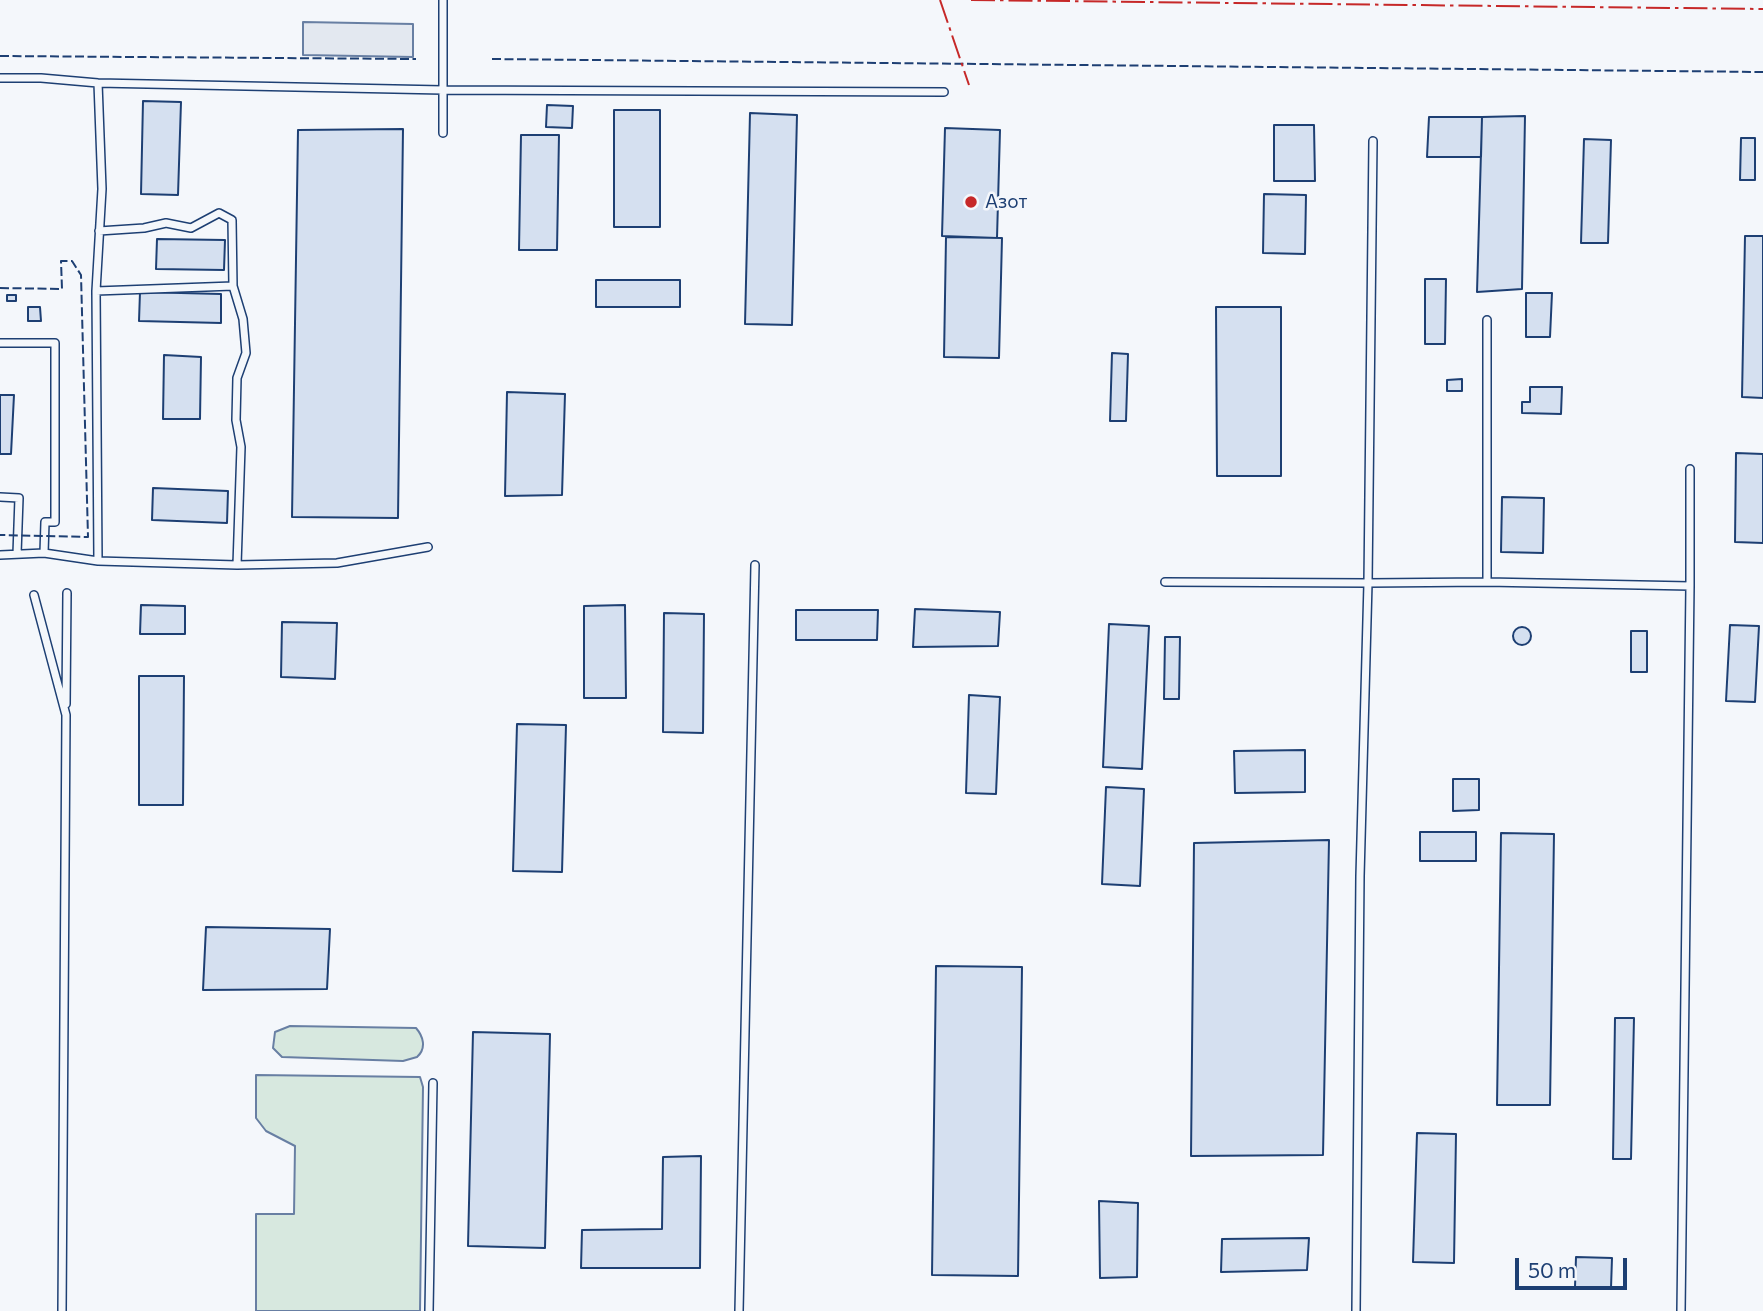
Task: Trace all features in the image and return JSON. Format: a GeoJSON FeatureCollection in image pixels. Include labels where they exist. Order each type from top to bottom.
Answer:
{"type":"FeatureCollection","features":[{"type":"Feature","properties":{"kind":"lane"},"geometry":{"type":"LineString","coordinates":[[443,0],[443,133]]}},
{"type":"Feature","properties":{"kind":"lane"},"geometry":{"type":"LineString","coordinates":[[0,78],[98,83],[443,90],[944,92]]}},
{"type":"Feature","properties":{"kind":"lane"},"geometry":{"type":"LineString","coordinates":[[98,83],[102,189],[96,291],[98,561]]}},
{"type":"Feature","properties":{"kind":"lane"},"geometry":{"type":"LineString","coordinates":[[1356,1311],[1360,876],[1368,583],[1373,141]]}},
{"type":"Feature","properties":{"kind":"lane"},"geometry":{"type":"LineString","coordinates":[[99,231],[144,228],[166,223],[191,228],[219,213],[232,220],[233,286],[243,319],[246,353],[237,378],[236,420],[241,447],[237,565]]}},
{"type":"Feature","properties":{"kind":"lane"},"geometry":{"type":"LineString","coordinates":[[96,291],[233,286]]}},
{"type":"Feature","properties":{"kind":"lane"},"geometry":{"type":"LineString","coordinates":[[1487,320],[1487,582]]}},
{"type":"Feature","properties":{"kind":"lane"},"geometry":{"type":"LineString","coordinates":[[0,343],[55,343],[55,522],[45,522],[44,553]]}},
{"type":"Feature","properties":{"kind":"lane"},"geometry":{"type":"LineString","coordinates":[[1681,1311],[1690,469]]}},
{"type":"Feature","properties":{"kind":"lane"},"geometry":{"type":"LineString","coordinates":[[0,497],[19,498],[18,554]]}},
{"type":"Feature","properties":{"kind":"lane"},"geometry":{"type":"LineString","coordinates":[[0,555],[44,553],[98,561],[237,565],[337,563],[428,547]]}},
{"type":"Feature","properties":{"kind":"lane"},"geometry":{"type":"LineString","coordinates":[[739,1311],[755,565]]}},
{"type":"Feature","properties":{"kind":"lane"},"geometry":{"type":"LineString","coordinates":[[1165,582],[1487,582],[1690,586]]}},
{"type":"Feature","properties":{"kind":"lane"},"geometry":{"type":"LineString","coordinates":[[62,1311],[67,593]]}},
{"type":"Feature","properties":{"kind":"lane"},"geometry":{"type":"LineString","coordinates":[[34,595],[66,715]]}},
{"type":"Feature","properties":{"kind":"lane"},"geometry":{"type":"LineString","coordinates":[[429,1311],[433,1083]]}},
{"type":"Feature","properties":{"kind":"shaded area"},"geometry":{"type":"Polygon","coordinates":[[[303,22],[413,24],[413,57],[303,55],[303,22]]]}},
{"type":"Feature","properties":{"kind":"shaded area"},"geometry":{"type":"Polygon","coordinates":[[[290,1026],[416,1028],[421,1035],[423,1046],[417,1057],[403,1061],[282,1057],[273,1048],[275,1032],[290,1026]]]}},
{"type":"Feature","properties":{"kind":"shaded area"},"geometry":{"type":"Polygon","coordinates":[[[256,1075],[420,1077],[423,1087],[420,1311],[256,1311],[256,1214],[294,1214],[295,1146],[266,1131],[256,1118],[256,1075]]]}},
{"type":"Feature","properties":{"kind":"building"},"geometry":{"type":"Polygon","coordinates":[[[143,101],[181,102],[178,195],[141,194],[143,101]]]}},
{"type":"Feature","properties":{"kind":"building"},"geometry":{"type":"Polygon","coordinates":[[[547,105],[573,106],[572,128],[546,127],[547,105]]]}},
{"type":"Feature","properties":{"kind":"building"},"geometry":{"type":"Polygon","coordinates":[[[614,110],[660,110],[660,227],[614,227],[614,110]]]}},
{"type":"Feature","properties":{"kind":"building"},"geometry":{"type":"Polygon","coordinates":[[[750,113],[797,115],[792,325],[745,324],[750,113]]]}},
{"type":"Feature","properties":{"kind":"building"},"geometry":{"type":"Polygon","coordinates":[[[1525,116],[1522,289],[1477,292],[1482,117],[1525,116]]]}},
{"type":"Feature","properties":{"kind":"building"},"geometry":{"type":"Polygon","coordinates":[[[1429,117],[1482,117],[1481,157],[1427,157],[1429,117]]]}},
{"type":"Feature","properties":{"kind":"building"},"geometry":{"type":"Polygon","coordinates":[[[1274,125],[1314,125],[1315,181],[1274,181],[1274,125]]]}},
{"type":"Feature","properties":{"kind":"building","name":"Азот"},"geometry":{"type":"Polygon","coordinates":[[[945,128],[1000,130],[997,238],[942,236],[945,128]]]}},
{"type":"Feature","properties":{"kind":"building"},"geometry":{"type":"Polygon","coordinates":[[[403,129],[398,518],[292,517],[298,130],[403,129]]]}},
{"type":"Feature","properties":{"kind":"building"},"geometry":{"type":"Polygon","coordinates":[[[521,135],[559,135],[557,250],[519,250],[521,135]]]}},
{"type":"Feature","properties":{"kind":"building"},"geometry":{"type":"Polygon","coordinates":[[[1741,138],[1755,138],[1755,180],[1740,180],[1741,138]]]}},
{"type":"Feature","properties":{"kind":"building"},"geometry":{"type":"Polygon","coordinates":[[[1584,139],[1611,140],[1608,243],[1581,243],[1584,139]]]}},
{"type":"Feature","properties":{"kind":"building"},"geometry":{"type":"Polygon","coordinates":[[[1264,194],[1306,195],[1305,254],[1263,253],[1264,194]]]}},
{"type":"Feature","properties":{"kind":"building"},"geometry":{"type":"Polygon","coordinates":[[[1745,236],[1763,236],[1763,398],[1742,397],[1745,236]]]}},
{"type":"Feature","properties":{"kind":"building"},"geometry":{"type":"Polygon","coordinates":[[[946,237],[1002,238],[999,358],[944,357],[946,237]]]}},
{"type":"Feature","properties":{"kind":"building"},"geometry":{"type":"Polygon","coordinates":[[[157,239],[225,240],[224,270],[156,269],[157,239]]]}},
{"type":"Feature","properties":{"kind":"building"},"geometry":{"type":"Polygon","coordinates":[[[1425,279],[1446,279],[1445,344],[1425,344],[1425,279]]]}},
{"type":"Feature","properties":{"kind":"building"},"geometry":{"type":"Polygon","coordinates":[[[596,280],[680,280],[680,307],[596,307],[596,280]]]}},
{"type":"Feature","properties":{"kind":"building"},"geometry":{"type":"Polygon","coordinates":[[[140,292],[221,294],[221,323],[139,321],[140,292]]]}},
{"type":"Feature","properties":{"kind":"building"},"geometry":{"type":"Polygon","coordinates":[[[1526,293],[1552,293],[1550,337],[1526,337],[1526,293]]]}},
{"type":"Feature","properties":{"kind":"building"},"geometry":{"type":"Polygon","coordinates":[[[7,295],[16,295],[16,301],[7,301],[7,295]]]}},
{"type":"Feature","properties":{"kind":"building"},"geometry":{"type":"Polygon","coordinates":[[[28,307],[40,307],[41,321],[28,321],[28,307]]]}},
{"type":"Feature","properties":{"kind":"building"},"geometry":{"type":"Polygon","coordinates":[[[1216,307],[1281,307],[1281,476],[1217,476],[1216,307]]]}},
{"type":"Feature","properties":{"kind":"building"},"geometry":{"type":"Polygon","coordinates":[[[1112,353],[1128,354],[1126,421],[1110,421],[1112,353]]]}},
{"type":"Feature","properties":{"kind":"building"},"geometry":{"type":"Polygon","coordinates":[[[164,355],[201,357],[200,419],[163,419],[164,355]]]}},
{"type":"Feature","properties":{"kind":"building"},"geometry":{"type":"Polygon","coordinates":[[[1462,379],[1462,391],[1447,391],[1447,380],[1462,379]]]}},
{"type":"Feature","properties":{"kind":"building"},"geometry":{"type":"Polygon","coordinates":[[[1530,387],[1562,387],[1561,414],[1522,413],[1522,402],[1530,402],[1530,387]]]}},
{"type":"Feature","properties":{"kind":"building"},"geometry":{"type":"Polygon","coordinates":[[[507,392],[565,394],[562,495],[505,496],[507,392]]]}},
{"type":"Feature","properties":{"kind":"building"},"geometry":{"type":"Polygon","coordinates":[[[0,395],[14,395],[11,454],[0,454],[0,395]]]}},
{"type":"Feature","properties":{"kind":"building"},"geometry":{"type":"Polygon","coordinates":[[[1736,453],[1763,454],[1763,543],[1735,542],[1736,453]]]}},
{"type":"Feature","properties":{"kind":"building"},"geometry":{"type":"Polygon","coordinates":[[[153,488],[228,491],[227,523],[152,520],[153,488]]]}},
{"type":"Feature","properties":{"kind":"building"},"geometry":{"type":"Polygon","coordinates":[[[1502,497],[1544,498],[1543,553],[1501,552],[1502,497]]]}},
{"type":"Feature","properties":{"kind":"building"},"geometry":{"type":"Polygon","coordinates":[[[141,605],[185,606],[185,634],[140,634],[141,605]]]}},
{"type":"Feature","properties":{"kind":"building"},"geometry":{"type":"Polygon","coordinates":[[[625,605],[626,698],[584,698],[584,606],[625,605]]]}},
{"type":"Feature","properties":{"kind":"building"},"geometry":{"type":"Polygon","coordinates":[[[915,609],[1000,612],[998,646],[913,647],[915,609]]]}},
{"type":"Feature","properties":{"kind":"building"},"geometry":{"type":"Polygon","coordinates":[[[796,610],[878,610],[877,640],[796,640],[796,610]]]}},
{"type":"Feature","properties":{"kind":"building"},"geometry":{"type":"Polygon","coordinates":[[[664,613],[704,614],[703,733],[663,732],[664,613]]]}},
{"type":"Feature","properties":{"kind":"building"},"geometry":{"type":"Polygon","coordinates":[[[282,622],[337,623],[335,679],[281,677],[282,622]]]}},
{"type":"Feature","properties":{"kind":"building"},"geometry":{"type":"Polygon","coordinates":[[[1109,624],[1149,626],[1142,769],[1103,767],[1109,624]]]}},
{"type":"Feature","properties":{"kind":"building"},"geometry":{"type":"Polygon","coordinates":[[[1730,625],[1759,626],[1755,702],[1726,701],[1730,625]]]}},
{"type":"Feature","properties":{"kind":"building"},"geometry":{"type":"Polygon","coordinates":[[[1518,627],[1526,627],[1531,636],[1529,643],[1518,645],[1513,640],[1513,632],[1518,627]]]}},
{"type":"Feature","properties":{"kind":"building"},"geometry":{"type":"Polygon","coordinates":[[[1631,631],[1647,631],[1647,672],[1631,672],[1631,631]]]}},
{"type":"Feature","properties":{"kind":"building"},"geometry":{"type":"Polygon","coordinates":[[[1165,637],[1180,637],[1179,699],[1164,699],[1165,637]]]}},
{"type":"Feature","properties":{"kind":"building"},"geometry":{"type":"Polygon","coordinates":[[[139,676],[184,676],[183,805],[139,805],[139,676]]]}},
{"type":"Feature","properties":{"kind":"building"},"geometry":{"type":"Polygon","coordinates":[[[969,695],[1000,697],[996,794],[966,793],[969,695]]]}},
{"type":"Feature","properties":{"kind":"building"},"geometry":{"type":"Polygon","coordinates":[[[517,724],[566,725],[562,872],[513,871],[517,724]]]}},
{"type":"Feature","properties":{"kind":"building"},"geometry":{"type":"Polygon","coordinates":[[[1305,750],[1305,792],[1235,793],[1234,751],[1305,750]]]}},
{"type":"Feature","properties":{"kind":"building"},"geometry":{"type":"Polygon","coordinates":[[[1453,779],[1479,779],[1479,810],[1453,811],[1453,779]]]}},
{"type":"Feature","properties":{"kind":"building"},"geometry":{"type":"Polygon","coordinates":[[[1106,787],[1144,789],[1140,886],[1102,884],[1106,787]]]}},
{"type":"Feature","properties":{"kind":"building"},"geometry":{"type":"Polygon","coordinates":[[[1420,832],[1476,832],[1476,861],[1420,861],[1420,832]]]}},
{"type":"Feature","properties":{"kind":"building"},"geometry":{"type":"Polygon","coordinates":[[[1501,833],[1554,834],[1550,1105],[1497,1105],[1501,833]]]}},
{"type":"Feature","properties":{"kind":"building"},"geometry":{"type":"Polygon","coordinates":[[[1329,840],[1323,1155],[1191,1156],[1194,843],[1329,840]]]}},
{"type":"Feature","properties":{"kind":"building"},"geometry":{"type":"Polygon","coordinates":[[[206,927],[330,929],[327,989],[203,990],[206,927]]]}},
{"type":"Feature","properties":{"kind":"building"},"geometry":{"type":"Polygon","coordinates":[[[936,966],[1022,967],[1018,1276],[932,1275],[936,966]]]}},
{"type":"Feature","properties":{"kind":"building"},"geometry":{"type":"Polygon","coordinates":[[[1615,1018],[1634,1018],[1631,1159],[1613,1159],[1615,1018]]]}},
{"type":"Feature","properties":{"kind":"building"},"geometry":{"type":"Polygon","coordinates":[[[473,1032],[550,1034],[545,1248],[468,1246],[473,1032]]]}},
{"type":"Feature","properties":{"kind":"building"},"geometry":{"type":"Polygon","coordinates":[[[1417,1133],[1456,1134],[1454,1263],[1413,1262],[1417,1133]]]}},
{"type":"Feature","properties":{"kind":"building"},"geometry":{"type":"Polygon","coordinates":[[[701,1156],[700,1268],[581,1268],[582,1230],[662,1229],[663,1157],[701,1156]]]}},
{"type":"Feature","properties":{"kind":"building"},"geometry":{"type":"Polygon","coordinates":[[[1099,1201],[1138,1203],[1137,1277],[1100,1278],[1099,1201]]]}},
{"type":"Feature","properties":{"kind":"building"},"geometry":{"type":"Polygon","coordinates":[[[1309,1238],[1307,1270],[1221,1272],[1222,1239],[1309,1238]]]}},
{"type":"Feature","properties":{"kind":"building"},"geometry":{"type":"Polygon","coordinates":[[[1576,1257],[1612,1258],[1611,1288],[1575,1287],[1576,1257]]]}},
{"type":"Feature","properties":{"kind":"fence"},"geometry":{"type":"LineString","coordinates":[[0,56],[416,59]]}},
{"type":"Feature","properties":{"kind":"fence"},"geometry":{"type":"LineString","coordinates":[[492,59],[1763,72]]}},
{"type":"Feature","properties":{"kind":"fence"},"geometry":{"type":"LineString","coordinates":[[0,288],[62,289],[61,261],[72,261],[81,275],[88,537],[0,535]]}},
{"type":"Feature","properties":{"kind":"power"},"geometry":{"type":"LineString","coordinates":[[940,0],[969,85]]}},
{"type":"Feature","properties":{"kind":"power"},"geometry":{"type":"LineString","coordinates":[[971,0],[1763,9]]}},
{"type":"Feature","properties":{"kind":"place","name":"Азот"},"geometry":{"type":"Point","coordinates":[971,202]}}]}
